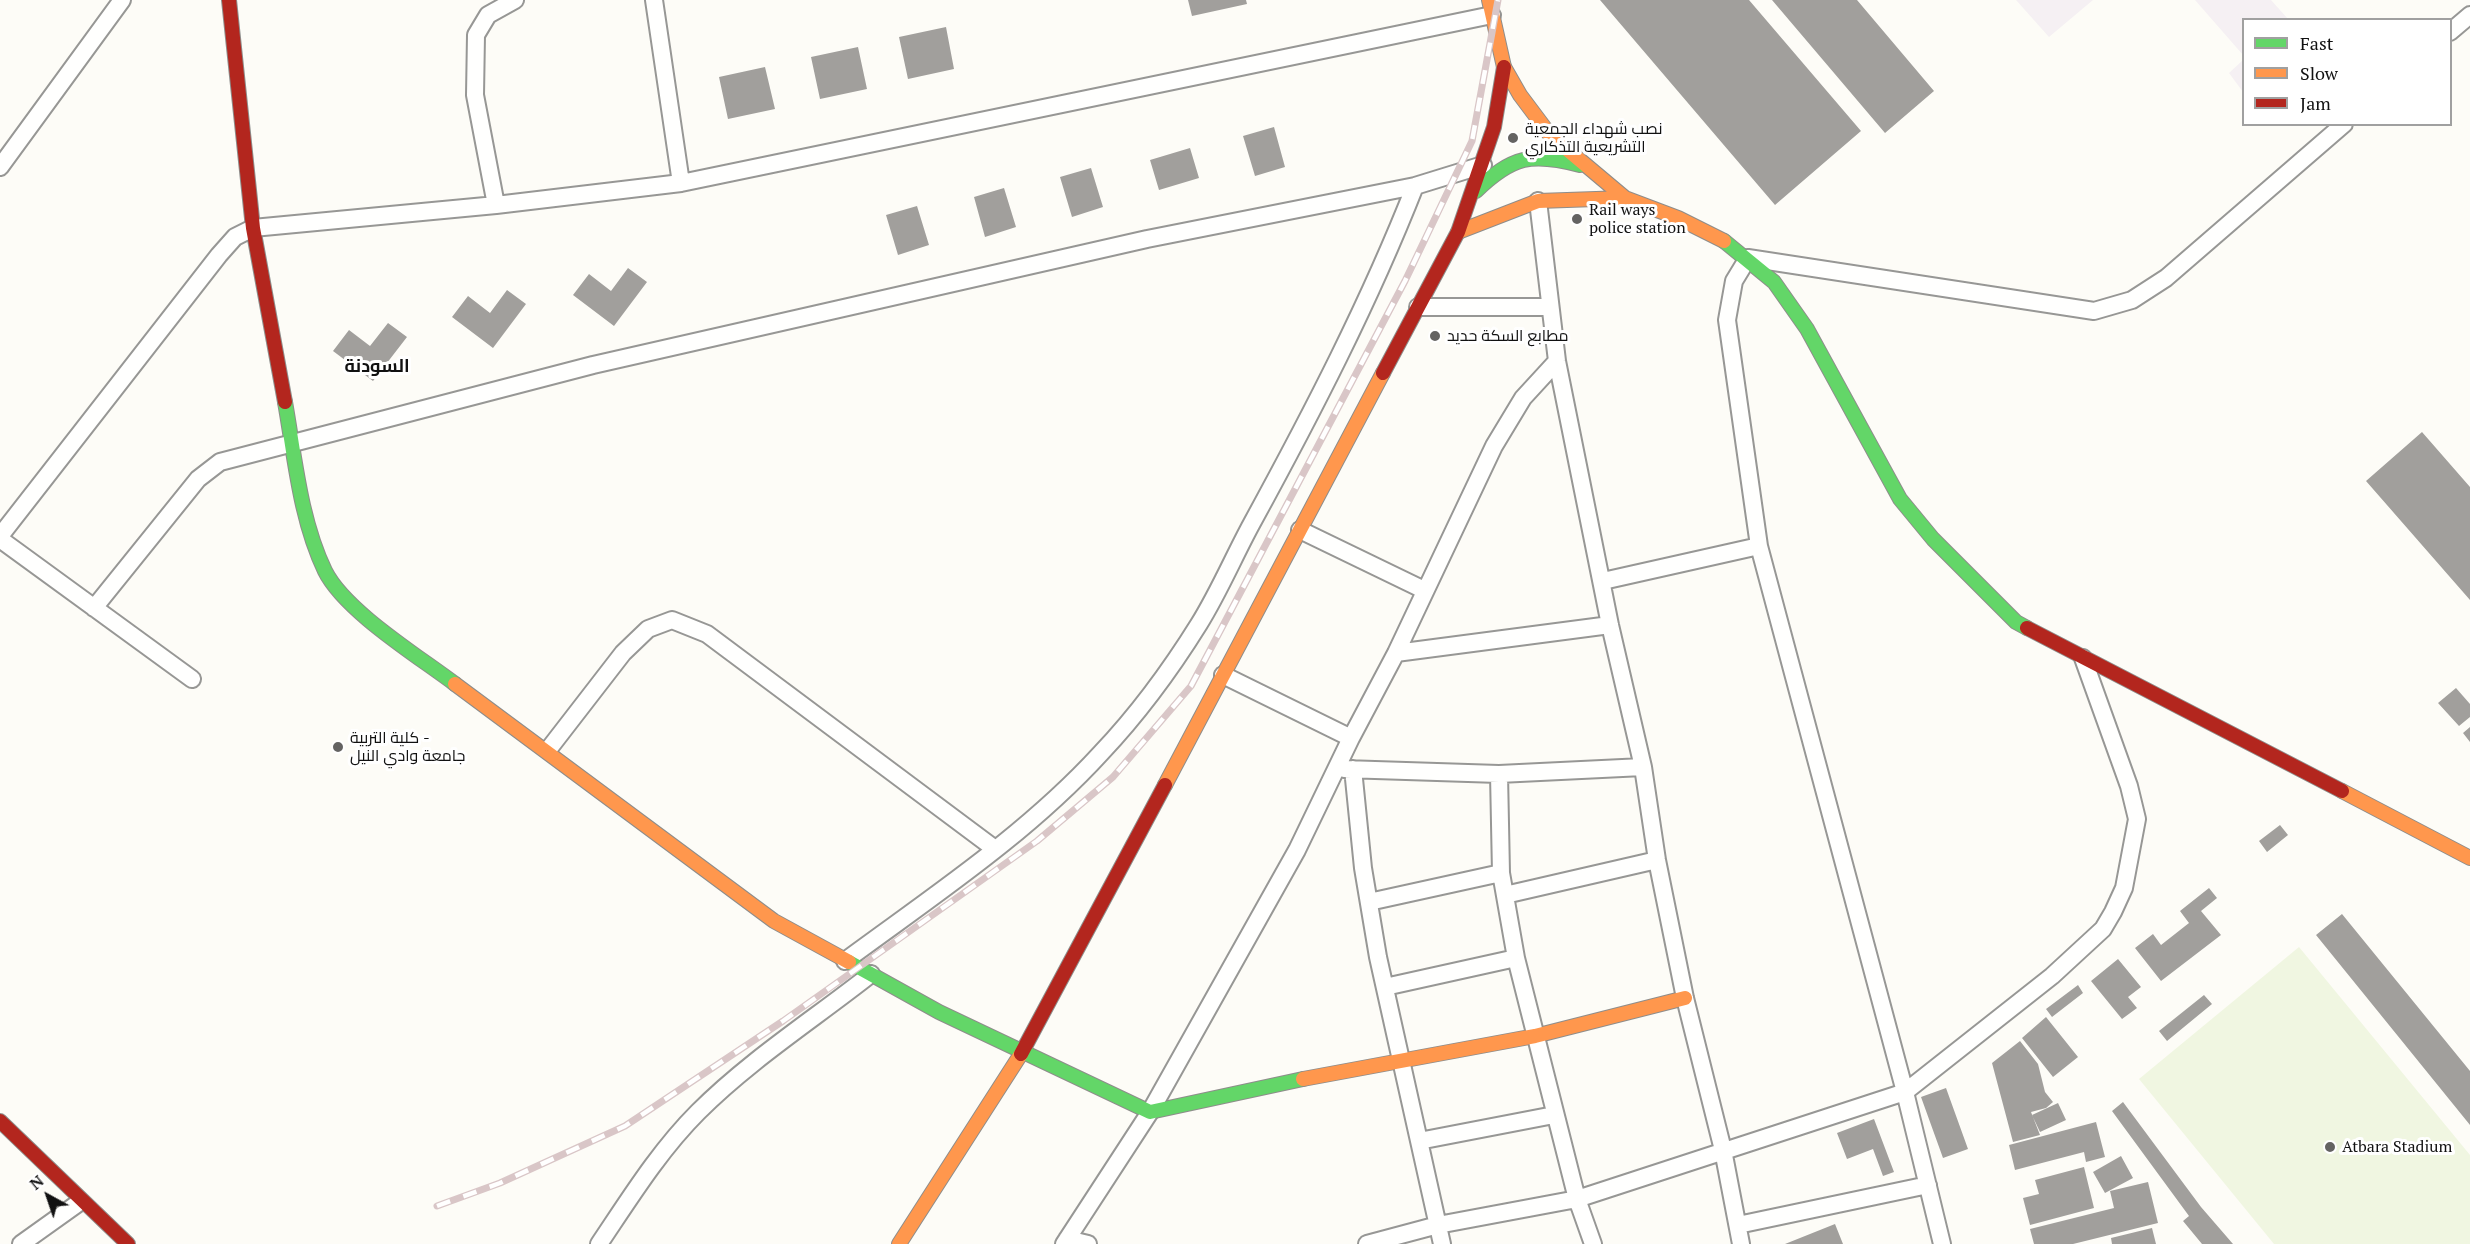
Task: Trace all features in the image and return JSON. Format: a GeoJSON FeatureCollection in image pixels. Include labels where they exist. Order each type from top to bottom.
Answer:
{"type":"FeatureCollection","features":[{"type":"Feature","properties":{"kind":"street"},"geometry":{"type":"LineString","coordinates":[[0,167],[122,0]]}},
{"type":"Feature","properties":{"kind":"street"},"geometry":{"type":"LineString","coordinates":[[230,0],[253,228],[306,516],[326,572],[359,612],[548,750],[774,921],[939,1012],[1024,1050],[1150,1112],[1258,1087],[1535,1036],[1685,998]]}},
{"type":"Feature","properties":{"kind":"street"},"geometry":{"type":"LineString","coordinates":[[496,205],[475,95],[476,35],[488,15],[515,0]]}},
{"type":"Feature","properties":{"kind":"street"},"geometry":{"type":"LineString","coordinates":[[654,0],[681,183]]}},
{"type":"Feature","properties":{"kind":"street"},"geometry":{"type":"LineString","coordinates":[[192,679],[0,537],[235,237],[253,228],[496,205],[681,183],[1491,8],[1504,68],[1551,135],[1584,166],[1625,198],[1721,239],[1748,258],[1774,282],[1807,329],[1900,499],[1933,539],[2016,622],[2470,858]]}},
{"type":"Feature","properties":{"kind":"street"},"geometry":{"type":"LineString","coordinates":[[2452,31],[2470,15]]}},
{"type":"Feature","properties":{"kind":"street"},"geometry":{"type":"LineString","coordinates":[[898,1244],[1024,1050],[1458,232],[1474,193],[1494,127],[1504,68]]}},
{"type":"Feature","properties":{"kind":"street"},"geometry":{"type":"LineString","coordinates":[[1748,258],[2094,311],[2132,300],[2166,278],[2342,126]]}},
{"type":"Feature","properties":{"kind":"street"},"geometry":{"type":"LineString","coordinates":[[1474,193],[1496,171],[1532,155],[1584,166]]}},
{"type":"Feature","properties":{"kind":"street"},"geometry":{"type":"LineString","coordinates":[[94,608],[208,470],[220,462],[593,365],[1148,239],[1415,186],[1483,165]]}},
{"type":"Feature","properties":{"kind":"street"},"geometry":{"type":"LineString","coordinates":[[845,961],[995,849],[1047,806],[1102,753],[1154,690],[1200,622],[1359,320],[1415,186]]}},
{"type":"Feature","properties":{"kind":"street"},"geometry":{"type":"LineString","coordinates":[[1458,232],[1538,201],[1625,198]]}},
{"type":"Feature","properties":{"kind":"street"},"geometry":{"type":"LineString","coordinates":[[1538,201],[1557,361],[1610,625],[1642,767],[1657,860],[1685,998],[1723,1150],[1741,1244]]}},
{"type":"Feature","properties":{"kind":"street"},"geometry":{"type":"LineString","coordinates":[[1748,258],[1734,281],[1727,320],[1759,546],[1905,1092],[1942,1244]]}},
{"type":"Feature","properties":{"kind":"street"},"geometry":{"type":"LineString","coordinates":[[1418,307],[1549,307]]}},
{"type":"Feature","properties":{"kind":"street"},"geometry":{"type":"LineString","coordinates":[[1442,1244],[1384,987],[1345,769],[1350,738],[1396,652],[1494,446],[1523,398],[1557,361]]}},
{"type":"Feature","properties":{"kind":"street"},"geometry":{"type":"LineString","coordinates":[[1300,530],[1424,590]]}},
{"type":"Feature","properties":{"kind":"street"},"geometry":{"type":"LineString","coordinates":[[1603,581],[1759,546]]}},
{"type":"Feature","properties":{"kind":"street"},"geometry":{"type":"LineString","coordinates":[[548,750],[623,653],[648,628],[672,620],[707,634],[995,849]]}},
{"type":"Feature","properties":{"kind":"street"},"geometry":{"type":"LineString","coordinates":[[1396,652],[1610,625]]}},
{"type":"Feature","properties":{"kind":"street"},"geometry":{"type":"LineString","coordinates":[[1367,1244],[1438,1225],[1577,1199],[1905,1092],[2080,952],[2103,929],[2124,888],[2137,819],[2129,786],[2083,658]]}},
{"type":"Feature","properties":{"kind":"street"},"geometry":{"type":"LineString","coordinates":[[1223,675],[1350,738]]}},
{"type":"Feature","properties":{"kind":"street"},"geometry":{"type":"LineString","coordinates":[[1345,769],[1499,774],[1642,767]]}},
{"type":"Feature","properties":{"kind":"street"},"geometry":{"type":"LineString","coordinates":[[1088,1244],[1066,1241],[1150,1112],[1345,769]]}},
{"type":"Feature","properties":{"kind":"street"},"geometry":{"type":"LineString","coordinates":[[1499,774],[1501,873],[1516,958],[1554,1115],[1577,1199],[1593,1244]]}},
{"type":"Feature","properties":{"kind":"street"},"geometry":{"type":"LineString","coordinates":[[1505,896],[1657,860]]}},
{"type":"Feature","properties":{"kind":"street"},"geometry":{"type":"LineString","coordinates":[[1369,902],[1501,873]]}},
{"type":"Feature","properties":{"kind":"street"},"geometry":{"type":"LineString","coordinates":[[1384,987],[1516,958]]}},
{"type":"Feature","properties":{"kind":"street"},"geometry":{"type":"LineString","coordinates":[[599,1244],[656,1159],[698,1112],[751,1066],[871,974]]}},
{"type":"Feature","properties":{"kind":"street"},"geometry":{"type":"LineString","coordinates":[[1419,1141],[1554,1115]]}},
{"type":"Feature","properties":{"kind":"street"},"geometry":{"type":"LineString","coordinates":[[0,1121],[128,1244]]}},
{"type":"Feature","properties":{"kind":"street"},"geometry":{"type":"LineString","coordinates":[[50,1169],[103,1239]]}},
{"type":"Feature","properties":{"kind":"street"},"geometry":{"type":"LineString","coordinates":[[1738,1225],[1928,1185]]}},
{"type":"Feature","properties":{"kind":"street"},"geometry":{"type":"LineString","coordinates":[[21,1244],[77,1204]]}},
{"type":"Feature","properties":{"kind":"shaded area"},"geometry":{"type":"Polygon","coordinates":[[[2016,0],[2093,0],[2049,37],[2016,0]]]}},
{"type":"Feature","properties":{"kind":"shaded area"},"geometry":{"type":"Polygon","coordinates":[[[2195,0],[2271,0],[2287,18],[2242,18],[2242,54],[2195,0]]]}},
{"type":"Feature","properties":{"kind":"shaded area"},"geometry":{"type":"Polygon","coordinates":[[[2242,61],[2242,91],[2229,73],[2242,61]]]}},
{"type":"Feature","properties":{"kind":"green space"},"geometry":{"type":"Polygon","coordinates":[[[2299,947],[2470,1155],[2470,1244],[2274,1244],[2139,1079],[2299,947]]]}},
{"type":"Feature","properties":{"kind":"building"},"geometry":{"type":"Polygon","coordinates":[[[1188,0],[1246,0],[1247,4],[1192,16],[1188,0]]]}},
{"type":"Feature","properties":{"kind":"building"},"geometry":{"type":"Polygon","coordinates":[[[1600,0],[1749,0],[1861,131],[1775,205],[1600,0]]]}},
{"type":"Feature","properties":{"kind":"building"},"geometry":{"type":"Polygon","coordinates":[[[1772,0],[1857,0],[1934,91],[1885,133],[1772,0]]]}},
{"type":"Feature","properties":{"kind":"building"},"geometry":{"type":"Polygon","coordinates":[[[946,27],[954,69],[908,79],[899,37],[946,27]]]}},
{"type":"Feature","properties":{"kind":"building"},"geometry":{"type":"Polygon","coordinates":[[[858,47],[867,89],[820,99],[811,57],[858,47]]]}},
{"type":"Feature","properties":{"kind":"building"},"geometry":{"type":"Polygon","coordinates":[[[765,67],[775,109],[728,119],[719,77],[765,67]]]}},
{"type":"Feature","properties":{"kind":"building"},"geometry":{"type":"Polygon","coordinates":[[[1274,127],[1285,167],[1255,176],[1243,136],[1274,127]]]}},
{"type":"Feature","properties":{"kind":"building"},"geometry":{"type":"Polygon","coordinates":[[[1190,148],[1199,178],[1159,190],[1150,160],[1190,148]]]}},
{"type":"Feature","properties":{"kind":"building"},"geometry":{"type":"Polygon","coordinates":[[[1091,168],[1103,207],[1072,217],[1060,177],[1091,168]]]}},
{"type":"Feature","properties":{"kind":"building"},"geometry":{"type":"Polygon","coordinates":[[[1004,188],[1016,227],[985,237],[974,197],[1004,188]]]}},
{"type":"Feature","properties":{"kind":"building"},"geometry":{"type":"Polygon","coordinates":[[[917,206],[929,245],[898,255],[886,215],[917,206]]]}},
{"type":"Feature","properties":{"kind":"building"},"geometry":{"type":"Polygon","coordinates":[[[628,268],[647,282],[614,326],[573,295],[589,274],[611,291],[628,268]]]}},
{"type":"Feature","properties":{"kind":"building"},"geometry":{"type":"Polygon","coordinates":[[[507,290],[526,304],[493,348],[452,317],[468,296],[490,313],[507,290]]]}},
{"type":"Feature","properties":{"kind":"building"},"geometry":{"type":"Polygon","coordinates":[[[388,323],[407,337],[373,381],[333,351],[349,330],[370,346],[388,323]]]}},
{"type":"Feature","properties":{"kind":"building"},"geometry":{"type":"Polygon","coordinates":[[[2422,432],[2470,487],[2470,600],[2366,481],[2422,432]]]}},
{"type":"Feature","properties":{"kind":"building"},"geometry":{"type":"Polygon","coordinates":[[[2456,688],[2470,704],[2470,717],[2459,726],[2438,703],[2456,688]]]}},
{"type":"Feature","properties":{"kind":"building"},"geometry":{"type":"Polygon","coordinates":[[[2470,727],[2470,742],[2463,733],[2470,727]]]}},
{"type":"Feature","properties":{"kind":"building"},"geometry":{"type":"Polygon","coordinates":[[[2280,825],[2288,835],[2267,852],[2259,841],[2280,825]]]}},
{"type":"Feature","properties":{"kind":"building"},"geometry":{"type":"Polygon","coordinates":[[[2209,888],[2217,898],[2201,911],[2221,935],[2161,981],[2135,948],[2153,934],[2161,945],[2189,923],[2180,911],[2209,888]]]}},
{"type":"Feature","properties":{"kind":"building"},"geometry":{"type":"Polygon","coordinates":[[[2342,914],[2470,1071],[2470,1125],[2316,935],[2342,914]]]}},
{"type":"Feature","properties":{"kind":"building"},"geometry":{"type":"Polygon","coordinates":[[[2118,959],[2141,987],[2128,997],[2137,1008],[2122,1019],[2091,981],[2118,959]]]}},
{"type":"Feature","properties":{"kind":"building"},"geometry":{"type":"Polygon","coordinates":[[[2078,985],[2083,993],[2052,1017],[2046,1009],[2078,985]]]}},
{"type":"Feature","properties":{"kind":"building"},"geometry":{"type":"Polygon","coordinates":[[[2204,995],[2212,1004],[2167,1041],[2159,1031],[2204,995]]]}},
{"type":"Feature","properties":{"kind":"building"},"geometry":{"type":"Polygon","coordinates":[[[2046,1017],[2078,1057],[2053,1077],[2022,1038],[2046,1017]]]}},
{"type":"Feature","properties":{"kind":"building"},"geometry":{"type":"Polygon","coordinates":[[[2020,1041],[2038,1064],[2045,1092],[2053,1102],[2046,1108],[2031,1112],[2040,1135],[2013,1142],[1992,1063],[2020,1041]]]}},
{"type":"Feature","properties":{"kind":"building"},"geometry":{"type":"Polygon","coordinates":[[[1946,1088],[1968,1149],[1943,1158],[1921,1097],[1946,1088]]]}},
{"type":"Feature","properties":{"kind":"building"},"geometry":{"type":"Polygon","coordinates":[[[2123,1102],[2201,1207],[2233,1244],[2202,1244],[2183,1221],[2189,1216],[2112,1111],[2123,1102]]]}},
{"type":"Feature","properties":{"kind":"building"},"geometry":{"type":"Polygon","coordinates":[[[2058,1103],[2066,1120],[2040,1132],[2032,1115],[2058,1103]]]}},
{"type":"Feature","properties":{"kind":"building"},"geometry":{"type":"Polygon","coordinates":[[[1874,1119],[1894,1172],[1883,1176],[1873,1149],[1847,1159],[1837,1133],[1874,1119]]]}},
{"type":"Feature","properties":{"kind":"building"},"geometry":{"type":"Polygon","coordinates":[[[2096,1122],[2105,1157],[2086,1162],[2084,1152],[2015,1170],[2009,1145],[2096,1122]]]}},
{"type":"Feature","properties":{"kind":"building"},"geometry":{"type":"Polygon","coordinates":[[[2121,1156],[2133,1178],[2105,1193],[2093,1172],[2121,1156]]]}},
{"type":"Feature","properties":{"kind":"building"},"geometry":{"type":"Polygon","coordinates":[[[2084,1167],[2094,1208],[2030,1225],[2023,1198],[2039,1194],[2035,1180],[2084,1167]]]}},
{"type":"Feature","properties":{"kind":"building"},"geometry":{"type":"Polygon","coordinates":[[[2148,1182],[2158,1223],[2073,1244],[2034,1244],[2030,1229],[2114,1208],[2110,1191],[2148,1182]]]}},
{"type":"Feature","properties":{"kind":"building"},"geometry":{"type":"Polygon","coordinates":[[[1835,1224],[1843,1244],[1785,1244],[1835,1224]]]}},
{"type":"Feature","properties":{"kind":"building"},"geometry":{"type":"Polygon","coordinates":[[[2152,1228],[2156,1244],[2112,1244],[2111,1238],[2152,1228]]]}},
{"type":"Feature","properties":{"kind":"railway"},"geometry":{"type":"LineString","coordinates":[[437,1206],[500,1183],[625,1126],[783,1021],[1037,841],[1113,777],[1191,686],[1405,281],[1472,141],[1498,0]]}},
{"type":"Feature","properties":{"kind":"traffic: fast"},"geometry":{"type":"LineString","coordinates":[[1476,191],[1501,170],[1524,160],[1549,159],[1580,165]]}},
{"type":"Feature","properties":{"kind":"traffic: fast"},"geometry":{"type":"LineString","coordinates":[[1724,241],[1774,282],[1807,329],[1900,499],[1933,539],[2016,622],[2027,628]]}},
{"type":"Feature","properties":{"kind":"traffic: fast"},"geometry":{"type":"LineString","coordinates":[[285,402],[304,509],[325,571],[335,586],[365,617],[455,684]]}},
{"type":"Feature","properties":{"kind":"traffic: fast"},"geometry":{"type":"LineString","coordinates":[[849,962],[939,1012],[1150,1112],[1303,1079]]}},
{"type":"Feature","properties":{"kind":"traffic: slow"},"geometry":{"type":"LineString","coordinates":[[1489,0],[1504,67],[1520,95],[1550,135],[1625,198],[1678,218],[1724,241]]}},
{"type":"Feature","properties":{"kind":"traffic: slow"},"geometry":{"type":"LineString","coordinates":[[1458,232],[1538,201],[1625,198]]}},
{"type":"Feature","properties":{"kind":"traffic: slow"},"geometry":{"type":"LineString","coordinates":[[1165,785],[1383,373]]}},
{"type":"Feature","properties":{"kind":"traffic: slow"},"geometry":{"type":"LineString","coordinates":[[455,684],[774,921],[849,962]]}},
{"type":"Feature","properties":{"kind":"traffic: slow"},"geometry":{"type":"LineString","coordinates":[[2342,791],[2470,858]]}},
{"type":"Feature","properties":{"kind":"traffic: slow"},"geometry":{"type":"LineString","coordinates":[[1303,1079],[1535,1036],[1685,998]]}},
{"type":"Feature","properties":{"kind":"traffic: slow"},"geometry":{"type":"LineString","coordinates":[[899,1244],[1021,1054]]}},
{"type":"Feature","properties":{"kind":"traffic: jam"},"geometry":{"type":"LineString","coordinates":[[229,0],[253,228],[285,402]]}},
{"type":"Feature","properties":{"kind":"traffic: jam"},"geometry":{"type":"LineString","coordinates":[[1383,373],[1458,232],[1494,127],[1504,67]]}},
{"type":"Feature","properties":{"kind":"traffic: jam"},"geometry":{"type":"LineString","coordinates":[[2027,628],[2342,791]]}},
{"type":"Feature","properties":{"kind":"traffic: jam"},"geometry":{"type":"LineString","coordinates":[[1021,1054],[1165,785]]}},
{"type":"Feature","properties":{"kind":"traffic: jam"},"geometry":{"type":"LineString","coordinates":[[0,1121],[128,1244]]}},
{"type":"Feature","properties":{"kind":"place","name":"نصب شهداء الجمعية التشريعية التذكاري"},"geometry":{"type":"Point","coordinates":[1513,138]}},
{"type":"Feature","properties":{"kind":"place","name":"Rail ways police station"},"geometry":{"type":"Point","coordinates":[1577,219]}},
{"type":"Feature","properties":{"kind":"place","name":"مطابع السكة حديد"},"geometry":{"type":"Point","coordinates":[1435,336]}},
{"type":"Feature","properties":{"kind":"place","name":"كلية التربية - جامعة وادي النيل"},"geometry":{"type":"Point","coordinates":[338,747]}},
{"type":"Feature","properties":{"kind":"place","name":"Atbara Stadium"},"geometry":{"type":"Point","coordinates":[2330,1147]}},
{"type":"Feature","properties":{"kind":"district","name":"السودنة"},"geometry":{"type":"Point","coordinates":[377,367]}}]}
